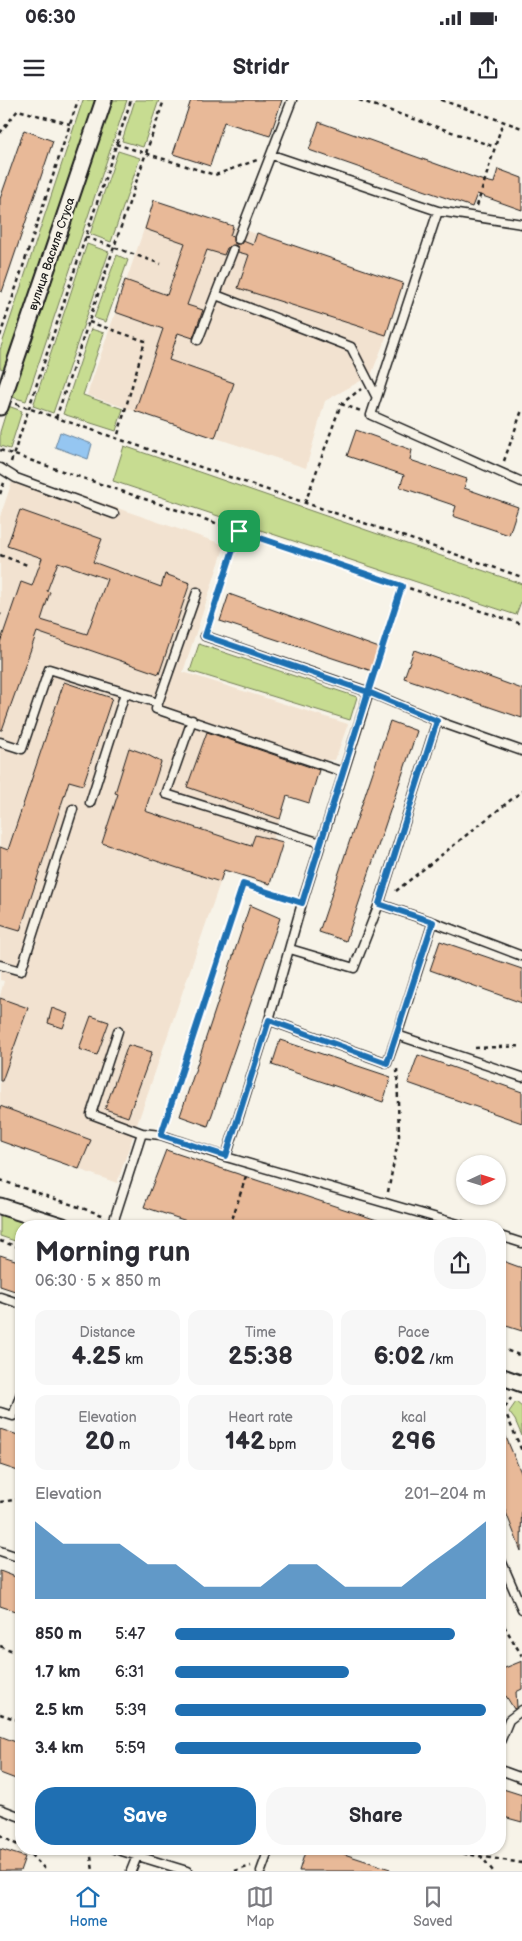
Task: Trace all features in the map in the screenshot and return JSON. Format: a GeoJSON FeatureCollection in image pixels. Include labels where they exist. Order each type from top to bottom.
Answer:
{"type":"FeatureCollection","features":[{"type":"Feature","properties":{"kind":"street","name":"вулиця Василя Стуса"},"geometry":{"type":"LineString","coordinates":[[1,404],[5,375],[104,100]]}},
{"type":"Feature","properties":{"kind":"street"},"geometry":{"type":"LineString","coordinates":[[0,1206],[44,1220]]}},
{"type":"Feature","properties":{"kind":"street"},"geometry":{"type":"LineString","coordinates":[[506,1378],[522,1384]]}},
{"type":"Feature","properties":{"kind":"lane"},"geometry":{"type":"LineString","coordinates":[[238,239],[292,100]]}},
{"type":"Feature","properties":{"kind":"lane"},"geometry":{"type":"LineString","coordinates":[[272,155],[438,211],[522,224]]}},
{"type":"Feature","properties":{"kind":"lane"},"geometry":{"type":"LineString","coordinates":[[438,211],[371,415],[522,482]]}},
{"type":"Feature","properties":{"kind":"lane"},"geometry":{"type":"LineString","coordinates":[[198,340],[233,250]]}},
{"type":"Feature","properties":{"kind":"lane"},"geometry":{"type":"LineString","coordinates":[[216,295],[352,347],[376,396]]}},
{"type":"Feature","properties":{"kind":"lane"},"geometry":{"type":"LineString","coordinates":[[0,468],[16,478],[114,514]]}},
{"type":"Feature","properties":{"kind":"lane"},"geometry":{"type":"LineString","coordinates":[[197,592],[156,709],[343,772]]}},
{"type":"Feature","properties":{"kind":"lane"},"geometry":{"type":"LineString","coordinates":[[205,636],[368,692],[437,721],[522,751]]}},
{"type":"Feature","properties":{"kind":"lane"},"geometry":{"type":"LineString","coordinates":[[0,742],[22,749],[49,669],[158,703]]}},
{"type":"Feature","properties":{"kind":"lane"},"geometry":{"type":"LineString","coordinates":[[226,1156],[368,692]]}},
{"type":"Feature","properties":{"kind":"lane"},"geometry":{"type":"LineString","coordinates":[[90,803],[125,693]]}},
{"type":"Feature","properties":{"kind":"lane"},"geometry":{"type":"LineString","coordinates":[[192,720],[166,794],[321,843]]}},
{"type":"Feature","properties":{"kind":"lane"},"geometry":{"type":"LineString","coordinates":[[290,949],[354,968],[379,904],[437,721]]}},
{"type":"Feature","properties":{"kind":"lane"},"geometry":{"type":"LineString","coordinates":[[0,965],[21,971],[73,809]]}},
{"type":"Feature","properties":{"kind":"lane"},"geometry":{"type":"LineString","coordinates":[[379,904],[433,922],[522,956]]}},
{"type":"Feature","properties":{"kind":"lane"},"geometry":{"type":"LineString","coordinates":[[269,1020],[387,1063],[433,922]]}},
{"type":"Feature","properties":{"kind":"lane"},"geometry":{"type":"LineString","coordinates":[[118,1031],[91,1114],[142,1133],[161,1135],[250,1164],[444,1220]]}},
{"type":"Feature","properties":{"kind":"lane"},"geometry":{"type":"LineString","coordinates":[[396,1035],[522,1077]]}},
{"type":"Feature","properties":{"kind":"lane"},"geometry":{"type":"LineString","coordinates":[[114,1220],[142,1133]]}},
{"type":"Feature","properties":{"kind":"lane"},"geometry":{"type":"LineString","coordinates":[[506,1238],[522,1243]]}},
{"type":"Feature","properties":{"kind":"lane"},"geometry":{"type":"LineString","coordinates":[[0,1297],[15,1302]]}},
{"type":"Feature","properties":{"kind":"lane"},"geometry":{"type":"LineString","coordinates":[[0,1412],[14,1416],[15,1413]]}},
{"type":"Feature","properties":{"kind":"lane"},"geometry":{"type":"LineString","coordinates":[[0,1551],[15,1556]]}},
{"type":"Feature","properties":{"kind":"lane"},"geometry":{"type":"LineString","coordinates":[[506,1572],[522,1609]]}},
{"type":"Feature","properties":{"kind":"lane"},"geometry":{"type":"LineString","coordinates":[[506,1727],[509,1720],[522,1710]]}},
{"type":"Feature","properties":{"kind":"lane"},"geometry":{"type":"LineString","coordinates":[[506,1772],[522,1778]]}},
{"type":"Feature","properties":{"kind":"lane"},"geometry":{"type":"LineString","coordinates":[[0,1809],[15,1815]]}},
{"type":"Feature","properties":{"kind":"lane"},"geometry":{"type":"LineString","coordinates":[[134,1855],[186,1871]]}},
{"type":"Feature","properties":{"kind":"lane"},"geometry":{"type":"LineString","coordinates":[[261,1871],[267,1855]]}},
{"type":"Feature","properties":{"kind":"lane"},"geometry":{"type":"LineString","coordinates":[[131,1871],[137,1856]]}},
{"type":"Feature","properties":{"kind":"path"},"geometry":{"type":"LineString","coordinates":[[0,336],[78,100]]}},
{"type":"Feature","properties":{"kind":"path"},"geometry":{"type":"LineString","coordinates":[[0,494],[131,100]]}},
{"type":"Feature","properties":{"kind":"path"},"geometry":{"type":"LineString","coordinates":[[56,418],[164,100]]}},
{"type":"Feature","properties":{"kind":"path"},"geometry":{"type":"LineString","coordinates":[[359,100],[495,147]]}},
{"type":"Feature","properties":{"kind":"path"},"geometry":{"type":"LineString","coordinates":[[441,100],[522,128]]}},
{"type":"Feature","properties":{"kind":"path"},"geometry":{"type":"LineString","coordinates":[[0,133],[18,110],[70,124]]}},
{"type":"Feature","properties":{"kind":"path"},"geometry":{"type":"LineString","coordinates":[[472,217],[481,196],[503,121]]}},
{"type":"Feature","properties":{"kind":"path"},"geometry":{"type":"LineString","coordinates":[[116,144],[215,175],[272,155]]}},
{"type":"Feature","properties":{"kind":"path"},"geometry":{"type":"LineString","coordinates":[[85,237],[161,264]]}},
{"type":"Feature","properties":{"kind":"path"},"geometry":{"type":"LineString","coordinates":[[88,322],[145,340],[117,438]]}},
{"type":"Feature","properties":{"kind":"path"},"geometry":{"type":"LineString","coordinates":[[305,503],[341,404],[369,382]]}},
{"type":"Feature","properties":{"kind":"path"},"geometry":{"type":"LineString","coordinates":[[1,404],[28,408],[522,577]]}},
{"type":"Feature","properties":{"kind":"path"},"geometry":{"type":"LineString","coordinates":[[341,404],[371,415]]}},
{"type":"Feature","properties":{"kind":"path"},"geometry":{"type":"LineString","coordinates":[[500,472],[522,410]]}},
{"type":"Feature","properties":{"kind":"path"},"geometry":{"type":"LineString","coordinates":[[0,450],[402,586],[522,624]]}},
{"type":"Feature","properties":{"kind":"path"},"geometry":{"type":"LineString","coordinates":[[205,636],[239,531]]}},
{"type":"Feature","properties":{"kind":"path"},"geometry":{"type":"LineString","coordinates":[[0,555],[30,566]]}},
{"type":"Feature","properties":{"kind":"path"},"geometry":{"type":"LineString","coordinates":[[368,692],[402,586]]}},
{"type":"Feature","properties":{"kind":"path"},"geometry":{"type":"LineString","coordinates":[[379,904],[522,791]]}},
{"type":"Feature","properties":{"kind":"path"},"geometry":{"type":"LineString","coordinates":[[161,1135],[243,884],[302,903]]}},
{"type":"Feature","properties":{"kind":"path"},"geometry":{"type":"LineString","coordinates":[[468,1048],[522,1046]]}},
{"type":"Feature","properties":{"kind":"path"},"geometry":{"type":"LineString","coordinates":[[386,1203],[398,1136],[398,1067],[387,1063]]}},
{"type":"Feature","properties":{"kind":"path"},"geometry":{"type":"LineString","coordinates":[[232,1220],[250,1164]]}},
{"type":"Feature","properties":{"kind":"path"},"geometry":{"type":"LineString","coordinates":[[0,1180],[108,1220]]}},
{"type":"Feature","properties":{"kind":"path"},"geometry":{"type":"LineString","coordinates":[[0,1241],[15,1246]]}},
{"type":"Feature","properties":{"kind":"path"},"geometry":{"type":"LineString","coordinates":[[506,1350],[522,1356]]}},
{"type":"Feature","properties":{"kind":"path"},"geometry":{"type":"LineString","coordinates":[[506,1405],[511,1398]]}},
{"type":"Feature","properties":{"kind":"path"},"geometry":{"type":"LineString","coordinates":[[506,1416],[522,1451]]}},
{"type":"Feature","properties":{"kind":"path"},"geometry":{"type":"LineString","coordinates":[[0,1502],[15,1500]]}},
{"type":"Feature","properties":{"kind":"path"},"geometry":{"type":"LineString","coordinates":[[506,1629],[522,1656]]}},
{"type":"Feature","properties":{"kind":"path"},"geometry":{"type":"LineString","coordinates":[[0,1646],[15,1652]]}},
{"type":"Feature","properties":{"kind":"path"},"geometry":{"type":"LineString","coordinates":[[0,1714],[15,1719]]}},
{"type":"Feature","properties":{"kind":"path"},"geometry":{"type":"LineString","coordinates":[[0,1835],[15,1844]]}},
{"type":"Feature","properties":{"kind":"path"},"geometry":{"type":"LineString","coordinates":[[31,1855],[47,1871]]}},
{"type":"Feature","properties":{"kind":"path"},"geometry":{"type":"LineString","coordinates":[[91,1855],[93,1871]]}},
{"type":"Feature","properties":{"kind":"path"},"geometry":{"type":"LineString","coordinates":[[474,1855],[522,1863]]}},
{"type":"Feature","properties":{"kind":"path"},"geometry":{"type":"LineString","coordinates":[[482,1856],[493,1871]]}},
{"type":"Feature","properties":{"kind":"shaded area"},"geometry":{"type":"Polygon","coordinates":[[[154,200],[403,283],[387,335],[371,375],[325,401],[306,468],[87,395],[154,200]]]}},
{"type":"Feature","properties":{"kind":"shaded area"},"geometry":{"type":"Polygon","coordinates":[[[15,473],[225,545],[183,672],[348,724],[335,760],[322,760],[320,767],[299,761],[273,839],[255,835],[241,876],[224,871],[117,1183],[0,1141],[0,996],[4,981],[0,980],[0,517],[15,473]]]}},
{"type":"Feature","properties":{"kind":"green space"},"geometry":{"type":"Polygon","coordinates":[[[83,100],[99,100],[8,370],[0,368],[0,350],[83,100]]]}},
{"type":"Feature","properties":{"kind":"green space"},"geometry":{"type":"Polygon","coordinates":[[[110,100],[127,100],[26,401],[12,397],[110,100]]]}},
{"type":"Feature","properties":{"kind":"green space"},"geometry":{"type":"Polygon","coordinates":[[[135,100],[159,100],[143,147],[122,141],[135,100]]]}},
{"type":"Feature","properties":{"kind":"green space"},"geometry":{"type":"Polygon","coordinates":[[[118,151],[140,158],[111,242],[90,234],[118,151]]]}},
{"type":"Feature","properties":{"kind":"green space"},"geometry":{"type":"Polygon","coordinates":[[[87,244],[109,252],[53,413],[33,406],[87,244]]]}},
{"type":"Feature","properties":{"kind":"green space"},"geometry":{"type":"Polygon","coordinates":[[[117,255],[128,260],[106,322],[94,318],[117,255]]]}},
{"type":"Feature","properties":{"kind":"green space"},"geometry":{"type":"Polygon","coordinates":[[[91,329],[104,333],[83,395],[123,409],[116,431],[63,414],[91,329]]]}},
{"type":"Feature","properties":{"kind":"green space"},"geometry":{"type":"Polygon","coordinates":[[[8,406],[22,411],[10,449],[0,446],[0,432],[8,406]]]}},
{"type":"Feature","properties":{"kind":"green space"},"geometry":{"type":"Polygon","coordinates":[[[124,446],[522,584],[522,599],[516,615],[113,481],[124,446]]]}},
{"type":"Feature","properties":{"kind":"green space"},"geometry":{"type":"Polygon","coordinates":[[[199,644],[357,697],[350,720],[190,671],[199,644]]]}},
{"type":"Feature","properties":{"kind":"green space"},"geometry":{"type":"Polygon","coordinates":[[[0,1215],[15,1220],[15,1241],[0,1236],[0,1215]]]}},
{"type":"Feature","properties":{"kind":"green space"},"geometry":{"type":"Polygon","coordinates":[[[516,1402],[522,1407],[522,1436],[509,1412],[516,1402]]]}},
{"type":"Feature","properties":{"kind":"water"},"geometry":{"type":"Polygon","coordinates":[[[60,432],[92,444],[88,459],[55,447],[60,432]]]}},
{"type":"Feature","properties":{"kind":"building"},"geometry":{"type":"Polygon","coordinates":[[[191,100],[282,100],[270,136],[224,122],[210,166],[173,154],[191,100]]]}},
{"type":"Feature","properties":{"kind":"building"},"geometry":{"type":"Polygon","coordinates":[[[319,122],[481,180],[494,183],[498,169],[522,178],[522,210],[477,194],[472,207],[309,150],[319,122]]]}},
{"type":"Feature","properties":{"kind":"building"},"geometry":{"type":"Polygon","coordinates":[[[24,130],[53,141],[2,292],[0,291],[0,199],[24,130]]]}},
{"type":"Feature","properties":{"kind":"building"},"geometry":{"type":"Polygon","coordinates":[[[154,200],[233,226],[230,236],[233,237],[233,242],[236,244],[241,244],[243,241],[253,245],[257,233],[403,283],[386,335],[238,288],[249,255],[238,252],[238,247],[235,245],[227,248],[224,255],[207,250],[187,305],[203,310],[193,338],[178,333],[169,360],[234,383],[215,438],[135,411],[163,329],[115,312],[125,280],[167,295],[185,243],[145,229],[154,200]]]}},
{"type":"Feature","properties":{"kind":"building"},"geometry":{"type":"Polygon","coordinates":[[[356,430],[412,450],[410,460],[467,479],[464,488],[518,507],[509,535],[453,516],[456,506],[400,487],[404,475],[347,456],[356,430]]]}},
{"type":"Feature","properties":{"kind":"building"},"geometry":{"type":"Polygon","coordinates":[[[20,510],[102,539],[93,562],[161,587],[165,574],[190,583],[159,674],[37,632],[2,730],[0,730],[0,643],[21,582],[32,586],[42,558],[7,546],[20,510]],[[58,562],[47,591],[50,592],[41,620],[87,634],[107,579],[58,562]]]}},
{"type":"Feature","properties":{"kind":"building"},"geometry":{"type":"Polygon","coordinates":[[[229,594],[379,648],[372,671],[220,621],[229,594]]]}},
{"type":"Feature","properties":{"kind":"building"},"geometry":{"type":"Polygon","coordinates":[[[414,650],[522,689],[522,718],[404,678],[414,650]]]}},
{"type":"Feature","properties":{"kind":"building"},"geometry":{"type":"Polygon","coordinates":[[[64,682],[112,698],[83,785],[69,781],[20,931],[0,925],[0,847],[8,850],[64,682]]]}},
{"type":"Feature","properties":{"kind":"building"},"geometry":{"type":"Polygon","coordinates":[[[390,721],[417,731],[346,941],[319,932],[390,721]]]}},
{"type":"Feature","properties":{"kind":"building"},"geometry":{"type":"Polygon","coordinates":[[[207,732],[319,770],[309,803],[287,796],[280,819],[187,787],[207,732]]]}},
{"type":"Feature","properties":{"kind":"building"},"geometry":{"type":"Polygon","coordinates":[[[129,748],[161,762],[145,811],[251,846],[255,835],[283,842],[270,884],[224,870],[220,882],[102,843],[118,794],[115,793],[129,748]]]}},
{"type":"Feature","properties":{"kind":"building"},"geometry":{"type":"Polygon","coordinates":[[[250,905],[280,918],[208,1126],[180,1116],[250,905]]]}},
{"type":"Feature","properties":{"kind":"building"},"geometry":{"type":"Polygon","coordinates":[[[440,941],[522,969],[522,1003],[430,970],[440,941]]]}},
{"type":"Feature","properties":{"kind":"building"},"geometry":{"type":"Polygon","coordinates":[[[0,998],[28,1008],[2,1081],[0,1081],[0,998]]]}},
{"type":"Feature","properties":{"kind":"building"},"geometry":{"type":"Polygon","coordinates":[[[52,1008],[68,1014],[63,1028],[48,1023],[52,1008]]]}},
{"type":"Feature","properties":{"kind":"building"},"geometry":{"type":"Polygon","coordinates":[[[91,1016],[109,1022],[97,1055],[79,1049],[91,1016]]]}},
{"type":"Feature","properties":{"kind":"building"},"geometry":{"type":"Polygon","coordinates":[[[280,1040],[391,1077],[383,1102],[272,1065],[280,1040]]]}},
{"type":"Feature","properties":{"kind":"building"},"geometry":{"type":"Polygon","coordinates":[[[128,1045],[152,1052],[128,1117],[105,1109],[128,1045]]]}},
{"type":"Feature","properties":{"kind":"building"},"geometry":{"type":"Polygon","coordinates":[[[418,1055],[522,1092],[522,1123],[408,1083],[418,1055]]]}},
{"type":"Feature","properties":{"kind":"building"},"geometry":{"type":"Polygon","coordinates":[[[0,1106],[91,1140],[79,1169],[0,1141],[0,1106]]]}},
{"type":"Feature","properties":{"kind":"building"},"geometry":{"type":"Polygon","coordinates":[[[166,1150],[377,1220],[184,1220],[144,1207],[166,1150]]]}},
{"type":"Feature","properties":{"kind":"building"},"geometry":{"type":"Polygon","coordinates":[[[0,1255],[15,1260],[15,1291],[0,1286],[0,1255]]]}},
{"type":"Feature","properties":{"kind":"building"},"geometry":{"type":"Polygon","coordinates":[[[506,1262],[522,1268],[522,1331],[506,1326],[506,1262]]]}},
{"type":"Feature","properties":{"kind":"building"},"geometry":{"type":"Polygon","coordinates":[[[0,1429],[15,1434],[15,1470],[0,1465],[0,1429]]]}},
{"type":"Feature","properties":{"kind":"building"},"geometry":{"type":"Polygon","coordinates":[[[506,1437],[522,1475],[521,1551],[506,1512],[506,1437]]]}},
{"type":"Feature","properties":{"kind":"building"},"geometry":{"type":"Polygon","coordinates":[[[0,1571],[15,1577],[15,1611],[0,1606],[0,1571]]]}},
{"type":"Feature","properties":{"kind":"building"},"geometry":{"type":"Polygon","coordinates":[[[522,1661],[522,1689],[516,1692],[517,1707],[514,1709],[506,1696],[506,1668],[522,1661]]]}},
{"type":"Feature","properties":{"kind":"building"},"geometry":{"type":"Polygon","coordinates":[[[0,1736],[15,1742],[15,1779],[0,1773],[0,1736]]]}},
{"type":"Feature","properties":{"kind":"building"},"geometry":{"type":"Polygon","coordinates":[[[506,1790],[522,1795],[522,1822],[506,1818],[506,1790]]]}},
{"type":"Feature","properties":{"kind":"building"},"geometry":{"type":"Polygon","coordinates":[[[0,1849],[25,1857],[20,1871],[0,1871],[0,1849]]]}},
{"type":"Feature","properties":{"kind":"building"},"geometry":{"type":"Polygon","coordinates":[[[304,1855],[347,1855],[390,1869],[390,1871],[299,1871],[304,1855]]]}},
{"type":"Feature","properties":{"kind":"route"},"geometry":{"type":"LineString","coordinates":[[239,531],[205,636],[368,692],[302,903],[243,884],[161,1135],[226,1156],[269,1020],[387,1063],[433,922],[379,904],[437,721],[368,692],[402,586],[239,531]]}}]}
